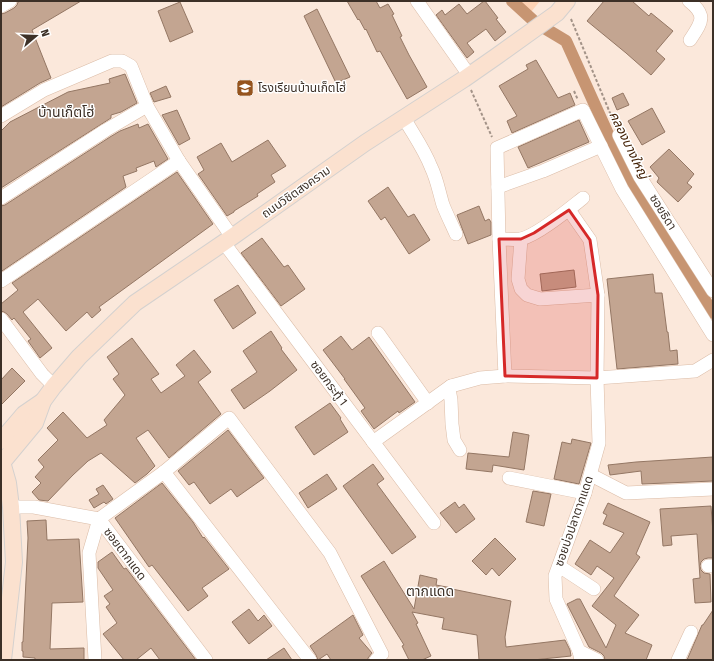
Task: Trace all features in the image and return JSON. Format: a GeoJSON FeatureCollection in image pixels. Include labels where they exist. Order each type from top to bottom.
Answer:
{"type":"FeatureCollection","features":[{"type":"Feature","properties":{"kind":"main road","name":"ถนนวิชิตสงคราม"},"geometry":{"type":"LineString","coordinates":[[3,660],[14,562],[8,482],[2,462],[35,423],[42,402],[54,386],[79,357],[135,304],[365,143],[520,40],[562,7]]}},
{"type":"Feature","properties":{"kind":"main road","name":"ถนนวิชิตสงคราม"},"geometry":{"type":"LineString","coordinates":[[1,441],[24,414],[42,402]]}},
{"type":"Feature","properties":{"kind":"street"},"geometry":{"type":"LineString","coordinates":[[1,6],[10,1]]}},
{"type":"Feature","properties":{"kind":"street"},"geometry":{"type":"LineString","coordinates":[[417,1],[466,77]]}},
{"type":"Feature","properties":{"kind":"street"},"geometry":{"type":"LineString","coordinates":[[689,1],[699,11],[701,18],[700,25],[690,40]]}},
{"type":"Feature","properties":{"kind":"street","name":"ซอยกระทู้ 1"},"geometry":{"type":"LineString","coordinates":[[1,116],[44,90],[112,61],[122,61],[131,66],[147,106],[228,240],[373,442],[434,523]]}},
{"type":"Feature","properties":{"kind":"street"},"geometry":{"type":"LineString","coordinates":[[1,198],[106,130],[147,106]]}},
{"type":"Feature","properties":{"kind":"street"},"geometry":{"type":"LineString","coordinates":[[505,376],[497,148],[583,110],[622,189],[713,335]]}},
{"type":"Feature","properties":{"kind":"street"},"geometry":{"type":"LineString","coordinates":[[404,118],[431,166],[443,205],[456,234]]}},
{"type":"Feature","properties":{"kind":"street","name":"ซอยธิดา"},"geometry":{"type":"LineString","coordinates":[[619,136],[640,177],[713,291]]}},
{"type":"Feature","properties":{"kind":"street"},"geometry":{"type":"LineString","coordinates":[[498,187],[543,171],[601,146]]}},
{"type":"Feature","properties":{"kind":"street"},"geometry":{"type":"LineString","coordinates":[[1,281],[179,161]]}},
{"type":"Feature","properties":{"kind":"street"},"geometry":{"type":"LineString","coordinates":[[499,239],[521,239],[534,233],[569,210],[583,198]]}},
{"type":"Feature","properties":{"kind":"street","name":"ซอยบ่อปลาตากแดด"},"geometry":{"type":"LineString","coordinates":[[569,210],[590,240],[598,295],[597,378],[600,443],[585,493],[555,576],[556,599],[579,658]]}},
{"type":"Feature","properties":{"kind":"street"},"geometry":{"type":"LineString","coordinates":[[521,239],[518,279],[521,289],[527,295],[540,299],[598,295]]}},
{"type":"Feature","properties":{"kind":"street"},"geometry":{"type":"LineString","coordinates":[[1,319],[42,374],[54,386]]}},
{"type":"Feature","properties":{"kind":"street"},"geometry":{"type":"LineString","coordinates":[[378,333],[428,403]]}},
{"type":"Feature","properties":{"kind":"street"},"geometry":{"type":"LineString","coordinates":[[373,442],[451,386],[480,378],[505,376],[597,378],[695,371],[713,360]]}},
{"type":"Feature","properties":{"kind":"street"},"geometry":{"type":"LineString","coordinates":[[451,386],[449,389],[454,440],[460,450]]}},
{"type":"Feature","properties":{"kind":"street"},"geometry":{"type":"LineString","coordinates":[[98,657],[89,553],[99,520],[164,472],[229,418],[330,553],[382,654],[376,660]]}},
{"type":"Feature","properties":{"kind":"street"},"geometry":{"type":"LineString","coordinates":[[164,472],[310,660]]}},
{"type":"Feature","properties":{"kind":"street"},"geometry":{"type":"LineString","coordinates":[[591,474],[626,493],[713,489]]}},
{"type":"Feature","properties":{"kind":"street"},"geometry":{"type":"LineString","coordinates":[[509,478],[585,493]]}},
{"type":"Feature","properties":{"kind":"street","name":"ซอยตากแดด"},"geometry":{"type":"LineString","coordinates":[[11,507],[34,507],[99,520],[206,660]]}},
{"type":"Feature","properties":{"kind":"street"},"geometry":{"type":"LineString","coordinates":[[559,566],[594,589]]}},
{"type":"Feature","properties":{"kind":"street"},"geometry":{"type":"LineString","coordinates":[[678,660],[691,632]]}},
{"type":"Feature","properties":{"kind":"street"},"geometry":{"type":"LineString","coordinates":[[579,658],[597,660]]}},
{"type":"Feature","properties":{"kind":"path"},"geometry":{"type":"LineString","coordinates":[[571,20],[619,136]]}},
{"type":"Feature","properties":{"kind":"path"},"geometry":{"type":"LineString","coordinates":[[466,77],[497,148]]}},
{"type":"Feature","properties":{"kind":"highlighted area"},"geometry":{"type":"Polygon","coordinates":[[[569,210],[590,240],[598,295],[597,378],[505,376],[499,239],[521,239],[534,233],[569,210]]]}},
{"type":"Feature","properties":{"kind":"shaded area"},"geometry":{"type":"Polygon","coordinates":[[[519,1],[540,1],[531,12],[519,1]]]}},
{"type":"Feature","properties":{"kind":"building"},"geometry":{"type":"Polygon","coordinates":[[[20,1],[81,1],[32,30],[51,78],[1,107],[1,14],[14,8],[20,1]]]}},
{"type":"Feature","properties":{"kind":"building"},"geometry":{"type":"Polygon","coordinates":[[[347,1],[376,1],[380,8],[388,4],[394,14],[392,15],[402,36],[400,37],[427,87],[407,99],[380,51],[377,52],[366,29],[365,30],[359,19],[358,20],[347,1]]]}},
{"type":"Feature","properties":{"kind":"building"},"geometry":{"type":"Polygon","coordinates":[[[484,1],[498,18],[496,19],[506,32],[495,41],[486,29],[467,43],[474,52],[467,58],[436,15],[442,10],[445,15],[459,4],[467,14],[484,1]]]}},
{"type":"Feature","properties":{"kind":"building"},"geometry":{"type":"Polygon","coordinates":[[[604,1],[632,1],[649,16],[651,13],[673,31],[656,51],[665,59],[651,75],[587,21],[604,1]]]}},
{"type":"Feature","properties":{"kind":"building"},"geometry":{"type":"Polygon","coordinates":[[[180,2],[193,32],[170,42],[158,11],[180,2]]]}},
{"type":"Feature","properties":{"kind":"building"},"geometry":{"type":"Polygon","coordinates":[[[317,9],[350,77],[336,83],[304,16],[317,9]]]}},
{"type":"Feature","properties":{"kind":"building"},"geometry":{"type":"Polygon","coordinates":[[[536,60],[558,98],[570,93],[575,105],[512,133],[507,121],[517,116],[499,86],[528,69],[526,65],[536,60]]]}},
{"type":"Feature","properties":{"kind":"building"},"geometry":{"type":"Polygon","coordinates":[[[125,74],[137,103],[121,112],[111,115],[111,118],[1,188],[1,131],[10,122],[68,92],[110,83],[109,79],[125,74]]]}},
{"type":"Feature","properties":{"kind":"building"},"geometry":{"type":"Polygon","coordinates":[[[166,86],[171,97],[154,102],[150,93],[166,86]]]}},
{"type":"Feature","properties":{"kind":"building"},"geometry":{"type":"Polygon","coordinates":[[[623,93],[629,105],[617,110],[612,98],[623,93]]]}},
{"type":"Feature","properties":{"kind":"building"},"geometry":{"type":"Polygon","coordinates":[[[652,108],[665,132],[642,145],[628,121],[652,108]]]}},
{"type":"Feature","properties":{"kind":"building"},"geometry":{"type":"Polygon","coordinates":[[[177,110],[190,139],[179,145],[162,115],[177,110]]]}},
{"type":"Feature","properties":{"kind":"building"},"geometry":{"type":"Polygon","coordinates":[[[579,120],[589,142],[528,168],[518,147],[579,120]]]}},
{"type":"Feature","properties":{"kind":"building"},"geometry":{"type":"Polygon","coordinates":[[[138,124],[139,128],[148,124],[168,159],[156,167],[154,161],[136,168],[137,171],[123,176],[126,187],[2,271],[1,206],[5,205],[120,131],[138,124]]]}},
{"type":"Feature","properties":{"kind":"building"},"geometry":{"type":"Polygon","coordinates":[[[268,140],[286,166],[271,175],[275,182],[257,194],[258,196],[227,216],[198,174],[204,170],[197,157],[221,143],[232,162],[268,140]]]}},
{"type":"Feature","properties":{"kind":"building"},"geometry":{"type":"Polygon","coordinates":[[[669,149],[694,174],[687,183],[692,187],[678,202],[657,182],[659,178],[650,167],[669,149]]]}},
{"type":"Feature","properties":{"kind":"building"},"geometry":{"type":"Polygon","coordinates":[[[177,172],[213,224],[99,307],[101,310],[92,318],[87,312],[66,331],[38,299],[23,312],[52,348],[40,358],[28,341],[31,339],[14,318],[12,320],[7,314],[1,311],[1,304],[18,290],[12,283],[177,172]]]}},
{"type":"Feature","properties":{"kind":"building"},"geometry":{"type":"Polygon","coordinates":[[[388,187],[408,217],[414,214],[430,240],[409,254],[385,217],[381,220],[368,201],[388,187]]]}},
{"type":"Feature","properties":{"kind":"building"},"geometry":{"type":"Polygon","coordinates":[[[479,206],[485,221],[489,219],[491,222],[491,235],[468,244],[457,215],[479,206]]]}},
{"type":"Feature","properties":{"kind":"building"},"geometry":{"type":"Polygon","coordinates":[[[262,238],[284,267],[288,265],[305,289],[281,306],[241,253],[262,238]]]}},
{"type":"Feature","properties":{"kind":"building"},"geometry":{"type":"Polygon","coordinates":[[[574,270],[576,287],[542,291],[540,274],[574,270]]]}},
{"type":"Feature","properties":{"kind":"building"},"geometry":{"type":"Polygon","coordinates":[[[653,274],[655,293],[662,293],[670,351],[677,350],[678,364],[617,369],[607,279],[653,274]]]}},
{"type":"Feature","properties":{"kind":"building"},"geometry":{"type":"Polygon","coordinates":[[[238,285],[256,313],[233,329],[214,300],[238,285]]]}},
{"type":"Feature","properties":{"kind":"building"},"geometry":{"type":"Polygon","coordinates":[[[271,331],[282,348],[281,349],[297,370],[244,409],[231,390],[257,372],[243,351],[271,331]]]}},
{"type":"Feature","properties":{"kind":"building"},"geometry":{"type":"Polygon","coordinates":[[[341,336],[352,350],[369,337],[415,402],[399,413],[398,411],[374,429],[361,411],[365,408],[323,350],[341,336]]]}},
{"type":"Feature","properties":{"kind":"building"},"geometry":{"type":"Polygon","coordinates":[[[132,338],[159,374],[151,379],[161,393],[185,376],[176,365],[194,350],[211,372],[198,382],[221,414],[169,458],[148,430],[136,438],[155,466],[135,483],[101,453],[88,461],[48,501],[39,500],[32,492],[41,483],[35,477],[44,467],[38,460],[58,440],[47,428],[63,412],[87,438],[107,425],[104,420],[125,395],[113,379],[119,374],[107,357],[132,338]]]}},
{"type":"Feature","properties":{"kind":"building"},"geometry":{"type":"Polygon","coordinates":[[[12,368],[25,381],[1,405],[1,380],[12,368]]]}},
{"type":"Feature","properties":{"kind":"building"},"geometry":{"type":"Polygon","coordinates":[[[330,403],[341,418],[340,419],[348,432],[314,455],[295,427],[330,403]]]}},
{"type":"Feature","properties":{"kind":"building"},"geometry":{"type":"Polygon","coordinates":[[[228,430],[264,478],[237,497],[231,489],[210,504],[194,482],[189,485],[178,471],[228,430]]]}},
{"type":"Feature","properties":{"kind":"building"},"geometry":{"type":"Polygon","coordinates":[[[513,432],[529,435],[524,470],[493,465],[492,472],[466,469],[468,453],[509,457],[513,432]]]}},
{"type":"Feature","properties":{"kind":"building"},"geometry":{"type":"Polygon","coordinates":[[[572,439],[591,443],[579,484],[554,479],[562,442],[571,444],[572,439]]]}},
{"type":"Feature","properties":{"kind":"building"},"geometry":{"type":"Polygon","coordinates":[[[713,457],[713,481],[642,484],[641,471],[610,475],[608,465],[636,462],[713,457]]]}},
{"type":"Feature","properties":{"kind":"building"},"geometry":{"type":"Polygon","coordinates":[[[373,464],[384,479],[377,484],[416,537],[392,554],[343,486],[373,464]]]}},
{"type":"Feature","properties":{"kind":"building"},"geometry":{"type":"Polygon","coordinates":[[[327,474],[337,489],[308,508],[299,493],[327,474]]]}},
{"type":"Feature","properties":{"kind":"building"},"geometry":{"type":"Polygon","coordinates":[[[162,483],[193,522],[203,538],[204,537],[229,569],[202,588],[208,596],[188,611],[152,565],[149,567],[115,518],[162,483]]]}},
{"type":"Feature","properties":{"kind":"building"},"geometry":{"type":"Polygon","coordinates":[[[103,485],[113,499],[106,504],[104,502],[94,508],[89,500],[99,494],[96,489],[103,485]]]}},
{"type":"Feature","properties":{"kind":"building"},"geometry":{"type":"Polygon","coordinates":[[[533,491],[551,494],[544,526],[526,522],[533,491]]]}},
{"type":"Feature","properties":{"kind":"building"},"geometry":{"type":"Polygon","coordinates":[[[455,502],[459,508],[464,504],[475,519],[456,533],[440,513],[455,502]]]}},
{"type":"Feature","properties":{"kind":"building"},"geometry":{"type":"Polygon","coordinates":[[[608,503],[650,522],[636,554],[640,557],[614,596],[639,615],[625,633],[652,645],[646,660],[605,660],[601,653],[589,647],[567,604],[580,599],[606,648],[616,625],[592,606],[614,578],[597,566],[591,575],[575,564],[590,540],[610,553],[624,533],[603,524],[607,515],[603,513],[608,503]]]}},
{"type":"Feature","properties":{"kind":"building"},"geometry":{"type":"Polygon","coordinates":[[[711,506],[713,558],[704,559],[700,566],[704,573],[710,574],[711,602],[695,603],[693,579],[700,578],[697,534],[671,536],[672,545],[663,546],[660,509],[711,506]]]}},
{"type":"Feature","properties":{"kind":"building"},"geometry":{"type":"Polygon","coordinates":[[[46,520],[47,540],[79,539],[83,602],[52,603],[50,649],[84,648],[84,660],[35,660],[35,658],[23,657],[22,642],[28,538],[27,521],[46,520]]]}},
{"type":"Feature","properties":{"kind":"building"},"geometry":{"type":"Polygon","coordinates":[[[495,538],[516,559],[499,576],[492,568],[486,575],[472,561],[495,538]]]}},
{"type":"Feature","properties":{"kind":"building"},"geometry":{"type":"Polygon","coordinates":[[[112,552],[124,569],[126,568],[196,660],[160,660],[151,648],[136,660],[124,660],[103,634],[117,623],[106,607],[110,604],[104,596],[113,590],[98,568],[98,562],[112,552]]]}},
{"type":"Feature","properties":{"kind":"building"},"geometry":{"type":"Polygon","coordinates":[[[384,561],[414,609],[420,575],[437,579],[436,585],[511,601],[505,637],[506,647],[565,640],[571,656],[533,660],[479,660],[477,635],[442,629],[444,618],[412,612],[431,656],[422,660],[409,660],[402,646],[404,645],[361,576],[384,561]]]}},
{"type":"Feature","properties":{"kind":"building"},"geometry":{"type":"Polygon","coordinates":[[[249,609],[258,621],[264,615],[272,626],[249,644],[232,622],[249,609]]]}},
{"type":"Feature","properties":{"kind":"building"},"geometry":{"type":"Polygon","coordinates":[[[713,610],[713,660],[687,660],[702,625],[713,610]]]}},
{"type":"Feature","properties":{"kind":"building"},"geometry":{"type":"Polygon","coordinates":[[[353,615],[363,635],[359,638],[372,653],[368,660],[331,660],[327,654],[318,660],[310,646],[353,615]]]}},
{"type":"Feature","properties":{"kind":"building"},"geometry":{"type":"Polygon","coordinates":[[[284,648],[292,660],[266,660],[284,648]]]}},
{"type":"Feature","properties":{"kind":"waterway","name":"คลองบางใหญ่"},"geometry":{"type":"LineString","coordinates":[[512,1],[536,23],[566,41],[627,176],[713,313]]}},
{"type":"Feature","properties":{"kind":"place","name":"โรงเรียนบ้านเก็ตโฮ่"},"geometry":{"type":"Point","coordinates":[245,88]}},
{"type":"Feature","properties":{"kind":"district","name":"บ้านเก็ตโฮ่"},"geometry":{"type":"Point","coordinates":[66,112]}},
{"type":"Feature","properties":{"kind":"district","name":"ตากแดด"},"geometry":{"type":"Point","coordinates":[430,591]}}]}
